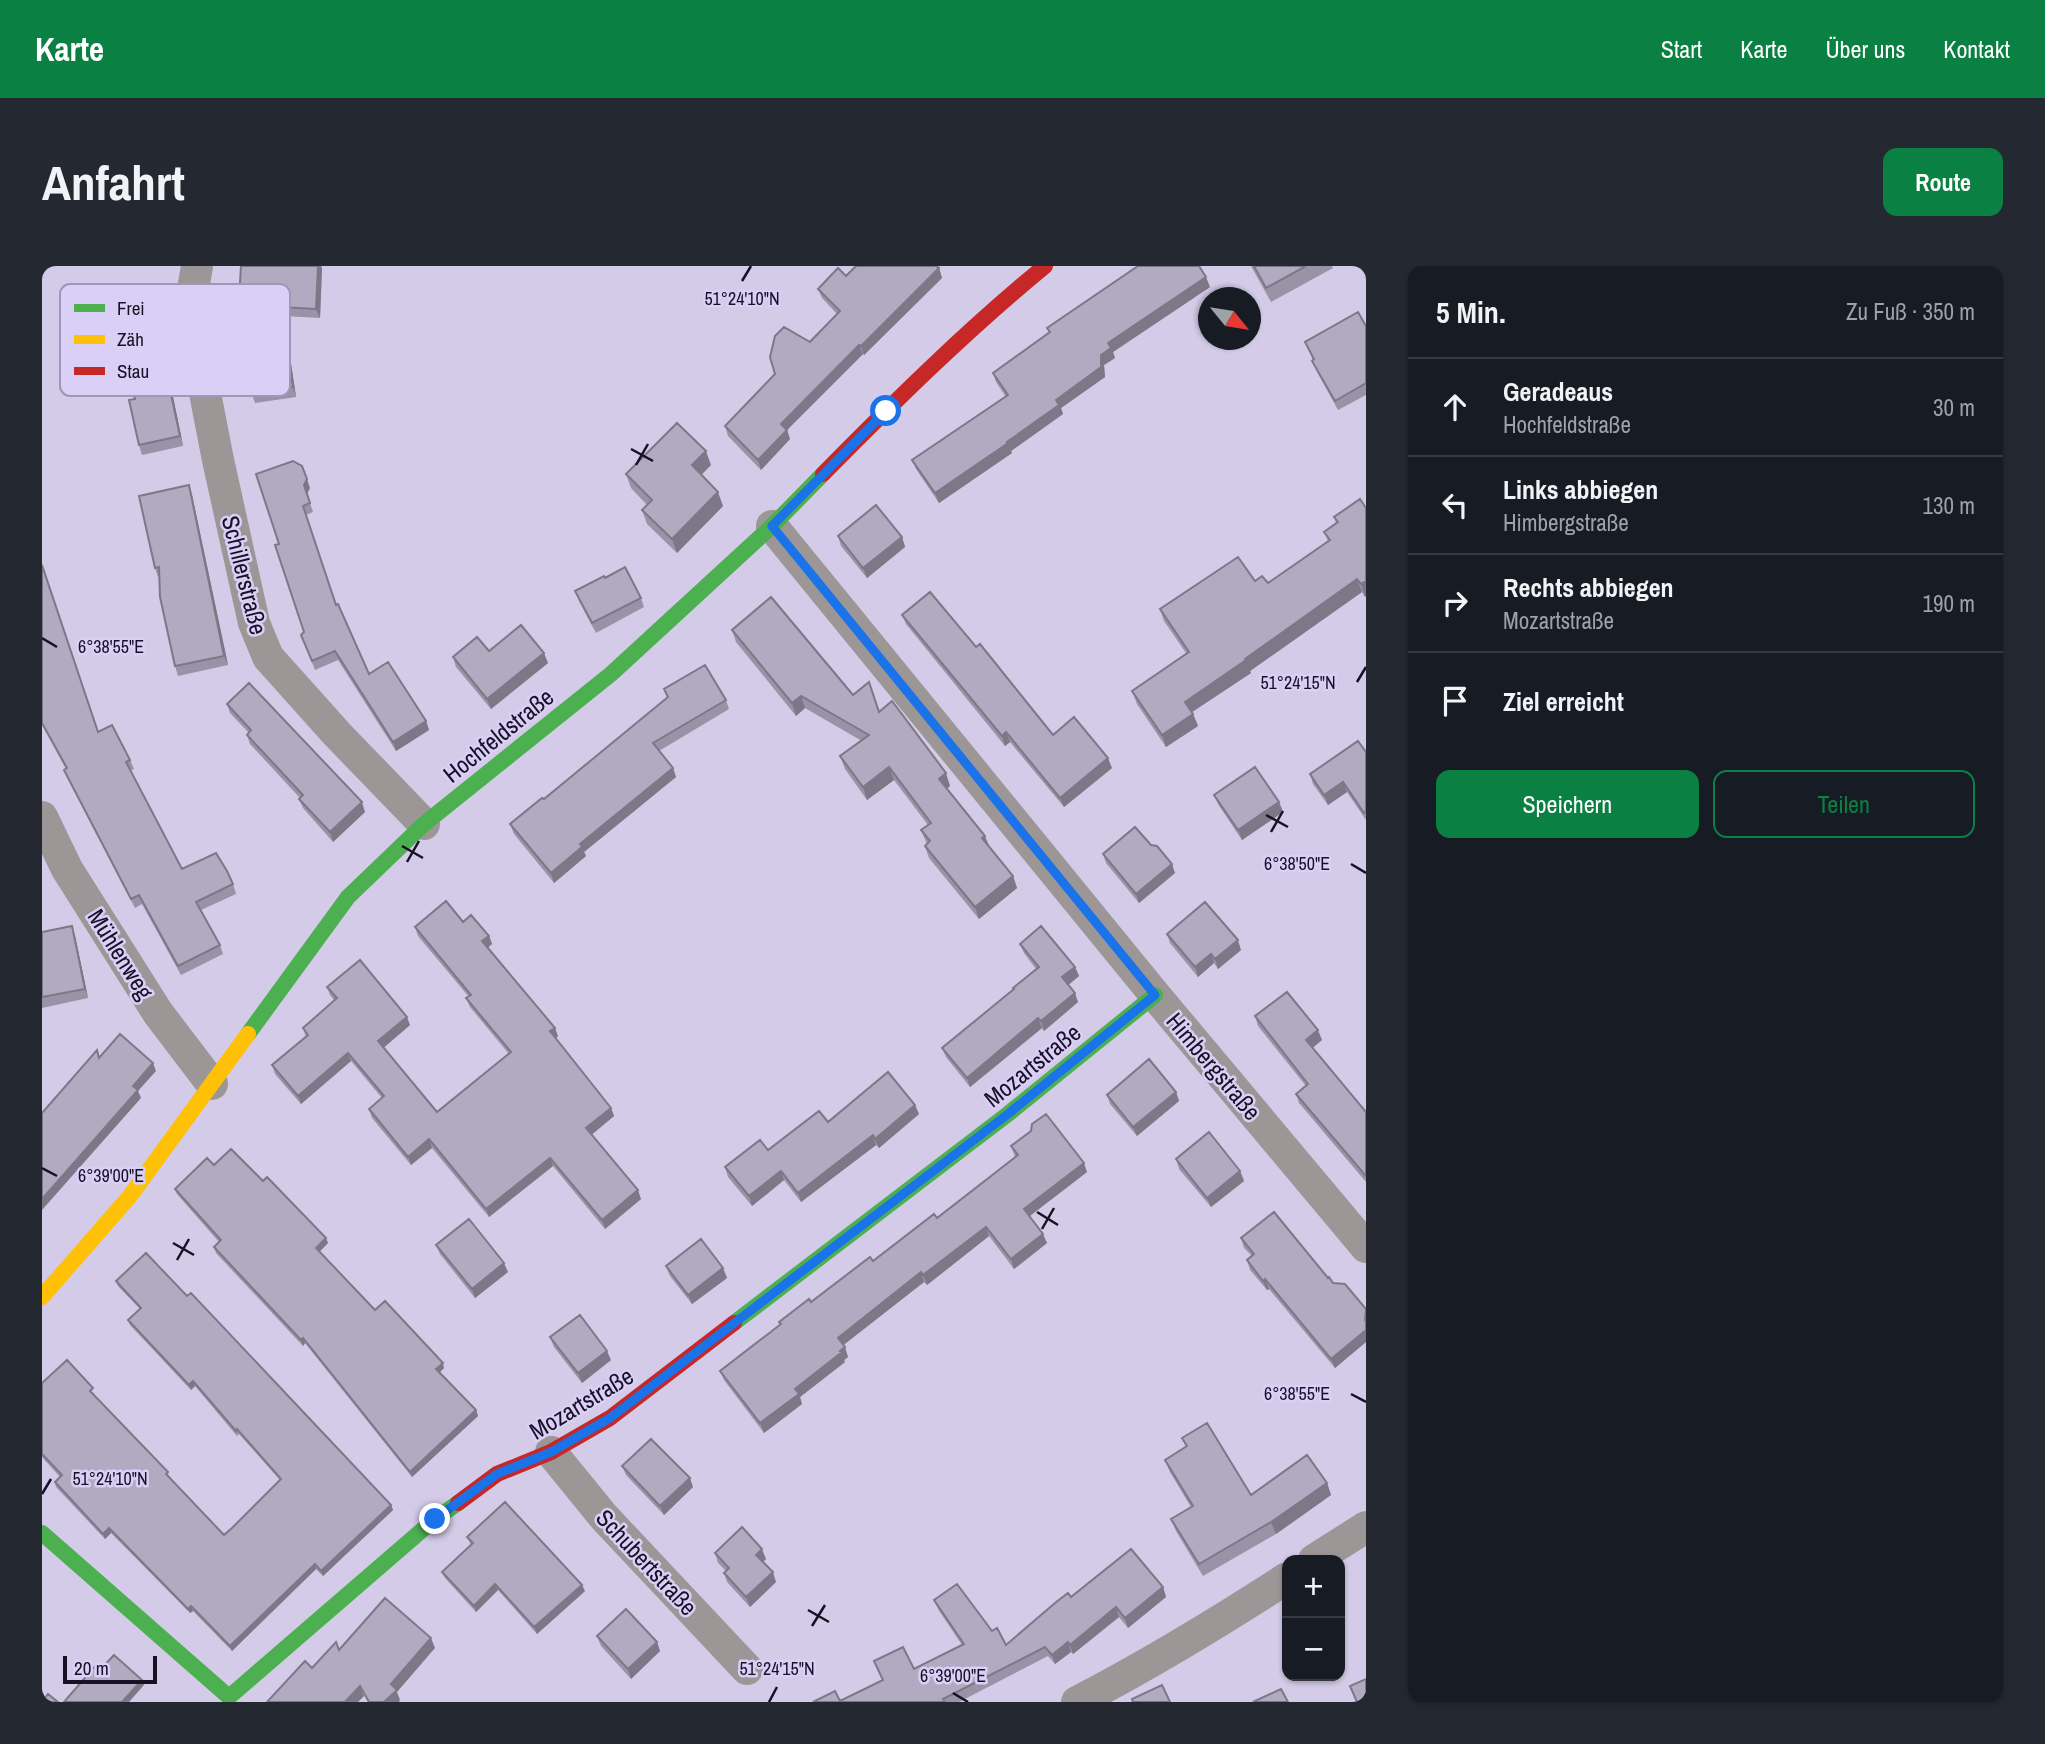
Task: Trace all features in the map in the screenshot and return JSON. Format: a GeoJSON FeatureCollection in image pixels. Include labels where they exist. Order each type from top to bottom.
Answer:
{"type":"FeatureCollection","features":[{"type":"Feature","properties":{"kind":"street","name":"Schillerstraße"},"geometry":{"type":"LineString","coordinates":[[194,284],[197,266]]}},
{"type":"Feature","properties":{"kind":"street","name":"Hochfeldstraße"},"geometry":{"type":"LineString","coordinates":[[42,1297],[130,1196],[348,897],[424,824],[611,674],[772,526],[886,411],[1012,293],[1045,266]]}},
{"type":"Feature","properties":{"kind":"street","name":"Schillerstraße"},"geometry":{"type":"LineString","coordinates":[[206,396],[254,623],[268,657],[337,734],[424,824]]}},
{"type":"Feature","properties":{"kind":"street","name":"Himbergstraße"},"geometry":{"type":"LineString","coordinates":[[772,526],[1155,995],[1366,1247]]}},
{"type":"Feature","properties":{"kind":"street","name":"Mühlenweg"},"geometry":{"type":"LineString","coordinates":[[42,817],[66,869],[158,1013],[212,1084]]}},
{"type":"Feature","properties":{"kind":"street","name":"Mozartstraße"},"geometry":{"type":"LineString","coordinates":[[42,1533],[229,1697],[435,1519],[497,1474],[551,1452],[610,1418],[1008,1114],[1155,995]]}},
{"type":"Feature","properties":{"kind":"street","name":"Schubertstraße"},"geometry":{"type":"LineString","coordinates":[[551,1452],[604,1517],[747,1669]]}},
{"type":"Feature","properties":{"kind":"street"},"geometry":{"type":"LineString","coordinates":[[1322,1555],[1366,1527]]}},
{"type":"Feature","properties":{"kind":"street"},"geometry":{"type":"LineString","coordinates":[[1077,1702],[1230,1615],[1282,1581]]}},
{"type":"Feature","properties":{"kind":"building"},"geometry":{"type":"Polygon","coordinates":[[[241,266],[318,266],[316,309],[290,308],[290,284],[240,284],[241,266]]]}},
{"type":"Feature","properties":{"kind":"building"},"geometry":{"type":"Polygon","coordinates":[[[856,266],[939,268],[781,424],[787,430],[758,460],[725,426],[775,374],[770,357],[775,336],[784,327],[810,342],[840,311],[818,289],[838,268],[846,276],[856,266]]]}},
{"type":"Feature","properties":{"kind":"building"},"geometry":{"type":"Polygon","coordinates":[[[1138,266],[1199,266],[1206,277],[1108,343],[1111,348],[1101,355],[1101,367],[1056,400],[1059,405],[935,493],[912,460],[1008,395],[993,373],[1050,332],[1047,328],[1138,266]]]}},
{"type":"Feature","properties":{"kind":"building"},"geometry":{"type":"Polygon","coordinates":[[[1254,266],[1306,266],[1266,288],[1254,266]]]}},
{"type":"Feature","properties":{"kind":"building"},"geometry":{"type":"Polygon","coordinates":[[[1358,312],[1366,326],[1366,383],[1335,401],[1312,361],[1314,359],[1305,342],[1358,312]]]}},
{"type":"Feature","properties":{"kind":"building"},"geometry":{"type":"Polygon","coordinates":[[[134,396],[171,396],[180,436],[139,445],[129,400],[135,399],[134,396]]]}},
{"type":"Feature","properties":{"kind":"building"},"geometry":{"type":"Polygon","coordinates":[[[677,423],[706,451],[692,465],[718,492],[672,539],[642,510],[652,500],[626,474],[677,423]]]}},
{"type":"Feature","properties":{"kind":"building"},"geometry":{"type":"Polygon","coordinates":[[[293,461],[302,466],[307,479],[304,485],[310,503],[303,506],[336,605],[338,604],[369,674],[388,662],[426,721],[393,742],[335,651],[312,661],[301,635],[304,632],[275,545],[279,544],[256,474],[293,461]]]}},
{"type":"Feature","properties":{"kind":"building"},"geometry":{"type":"Polygon","coordinates":[[[189,485],[224,656],[175,666],[160,597],[159,567],[155,568],[139,496],[189,485]]]}},
{"type":"Feature","properties":{"kind":"building"},"geometry":{"type":"Polygon","coordinates":[[[1360,499],[1366,508],[1366,581],[1361,584],[1357,579],[1185,702],[1193,714],[1162,735],[1132,691],[1189,652],[1160,609],[1238,557],[1255,581],[1262,576],[1268,583],[1330,540],[1324,532],[1338,522],[1334,517],[1360,499]]]}},
{"type":"Feature","properties":{"kind":"building"},"geometry":{"type":"Polygon","coordinates":[[[876,505],[902,537],[863,568],[838,536],[876,505]]]}},
{"type":"Feature","properties":{"kind":"building"},"geometry":{"type":"Polygon","coordinates":[[[42,565],[98,732],[112,725],[130,760],[126,762],[182,869],[216,853],[233,884],[196,902],[220,945],[178,966],[139,895],[131,899],[42,723],[42,565]]]}},
{"type":"Feature","properties":{"kind":"building"},"geometry":{"type":"Polygon","coordinates":[[[625,567],[641,598],[592,623],[575,591],[625,567]]]}},
{"type":"Feature","properties":{"kind":"building"},"geometry":{"type":"Polygon","coordinates":[[[930,592],[976,647],[980,644],[1053,735],[1074,717],[1108,758],[1060,798],[1006,732],[1002,736],[902,615],[930,592]]]}},
{"type":"Feature","properties":{"kind":"building"},"geometry":{"type":"Polygon","coordinates":[[[771,597],[853,695],[869,682],[879,712],[892,701],[946,773],[939,779],[1013,876],[975,907],[925,846],[930,841],[921,830],[931,823],[889,767],[863,787],[840,756],[869,735],[801,696],[792,703],[732,630],[771,597]]]}},
{"type":"Feature","properties":{"kind":"building"},"geometry":{"type":"Polygon","coordinates":[[[521,625],[544,653],[487,699],[453,657],[477,637],[489,651],[521,625]]]}},
{"type":"Feature","properties":{"kind":"building"},"geometry":{"type":"Polygon","coordinates":[[[705,665],[726,700],[653,743],[673,768],[580,844],[582,847],[551,873],[510,824],[668,697],[664,689],[705,665]]]}},
{"type":"Feature","properties":{"kind":"building"},"geometry":{"type":"Polygon","coordinates":[[[249,683],[362,802],[330,832],[299,799],[303,795],[247,735],[251,730],[227,704],[249,683]]]}},
{"type":"Feature","properties":{"kind":"building"},"geometry":{"type":"Polygon","coordinates":[[[1358,741],[1366,752],[1364,813],[1343,782],[1324,795],[1310,774],[1358,741]]]}},
{"type":"Feature","properties":{"kind":"building"},"geometry":{"type":"Polygon","coordinates":[[[1255,767],[1279,802],[1238,830],[1214,795],[1255,767]]]}},
{"type":"Feature","properties":{"kind":"building"},"geometry":{"type":"Polygon","coordinates":[[[1135,827],[1151,845],[1157,846],[1172,864],[1136,894],[1103,854],[1135,827]]]}},
{"type":"Feature","properties":{"kind":"building"},"geometry":{"type":"Polygon","coordinates":[[[446,901],[463,922],[471,915],[489,936],[482,941],[555,1028],[550,1031],[611,1108],[586,1128],[638,1190],[602,1220],[550,1158],[486,1209],[429,1139],[408,1157],[369,1109],[384,1096],[348,1053],[298,1096],[272,1065],[308,1035],[303,1028],[337,998],[327,987],[360,960],[407,1017],[378,1041],[437,1112],[511,1052],[466,998],[471,995],[415,927],[446,901]]]}},
{"type":"Feature","properties":{"kind":"building"},"geometry":{"type":"Polygon","coordinates":[[[1205,902],[1238,940],[1215,959],[1211,954],[1195,967],[1167,934],[1205,902]]]}},
{"type":"Feature","properties":{"kind":"building"},"geometry":{"type":"Polygon","coordinates":[[[72,926],[85,989],[42,997],[42,932],[72,926]]]}},
{"type":"Feature","properties":{"kind":"building"},"geometry":{"type":"Polygon","coordinates":[[[1041,926],[1075,967],[1062,977],[1075,993],[1041,1021],[1038,1018],[967,1078],[942,1048],[1039,967],[1020,944],[1041,926]]]}},
{"type":"Feature","properties":{"kind":"building"},"geometry":{"type":"Polygon","coordinates":[[[1287,992],[1318,1030],[1306,1040],[1366,1112],[1366,1176],[1296,1094],[1308,1084],[1255,1016],[1287,992]]]}},
{"type":"Feature","properties":{"kind":"building"},"geometry":{"type":"Polygon","coordinates":[[[120,1034],[153,1063],[133,1086],[138,1090],[42,1199],[42,1113],[97,1050],[99,1058],[120,1034]]]}},
{"type":"Feature","properties":{"kind":"building"},"geometry":{"type":"Polygon","coordinates":[[[1149,1059],[1176,1092],[1133,1127],[1107,1095],[1149,1059]]]}},
{"type":"Feature","properties":{"kind":"building"},"geometry":{"type":"Polygon","coordinates":[[[888,1072],[915,1105],[875,1139],[873,1135],[798,1193],[781,1171],[749,1196],[725,1167],[760,1140],[768,1150],[819,1111],[828,1122],[888,1072]]]}},
{"type":"Feature","properties":{"kind":"building"},"geometry":{"type":"Polygon","coordinates":[[[1046,1114],[1084,1163],[1024,1209],[1043,1234],[1011,1259],[986,1227],[923,1275],[921,1272],[838,1338],[845,1347],[840,1351],[842,1352],[795,1389],[799,1394],[760,1423],[720,1371],[809,1299],[811,1302],[870,1257],[873,1261],[934,1214],[937,1218],[1018,1155],[1011,1146],[1031,1131],[1032,1124],[1046,1114]]]}},
{"type":"Feature","properties":{"kind":"building"},"geometry":{"type":"Polygon","coordinates":[[[1209,1132],[1240,1171],[1207,1198],[1176,1159],[1209,1132]]]}},
{"type":"Feature","properties":{"kind":"building"},"geometry":{"type":"Polygon","coordinates":[[[231,1149],[263,1181],[267,1177],[326,1238],[316,1248],[375,1310],[385,1301],[443,1363],[436,1369],[476,1410],[410,1472],[303,1338],[301,1340],[214,1247],[221,1240],[175,1189],[207,1158],[214,1165],[231,1149]]]}},
{"type":"Feature","properties":{"kind":"building"},"geometry":{"type":"Polygon","coordinates":[[[1274,1212],[1328,1278],[1333,1283],[1345,1284],[1366,1309],[1366,1330],[1331,1359],[1247,1260],[1254,1254],[1241,1238],[1274,1212]]]}},
{"type":"Feature","properties":{"kind":"building"},"geometry":{"type":"Polygon","coordinates":[[[469,1219],[504,1263],[472,1289],[436,1245],[469,1219]]]}},
{"type":"Feature","properties":{"kind":"building"},"geometry":{"type":"Polygon","coordinates":[[[701,1239],[723,1268],[688,1295],[666,1266],[701,1239]]]}},
{"type":"Feature","properties":{"kind":"building"},"geometry":{"type":"Polygon","coordinates":[[[146,1253],[187,1296],[191,1293],[391,1505],[321,1571],[315,1564],[230,1646],[191,1606],[188,1609],[109,1528],[103,1534],[55,1482],[62,1475],[42,1454],[42,1383],[67,1360],[93,1388],[90,1391],[224,1535],[281,1479],[193,1381],[189,1385],[128,1320],[141,1308],[116,1281],[146,1253]]]}},
{"type":"Feature","properties":{"kind":"building"},"geometry":{"type":"Polygon","coordinates":[[[580,1315],[607,1351],[578,1373],[550,1337],[580,1315]]]}},
{"type":"Feature","properties":{"kind":"building"},"geometry":{"type":"Polygon","coordinates":[[[1207,1423],[1251,1495],[1307,1455],[1327,1483],[1271,1522],[1199,1564],[1171,1519],[1193,1506],[1165,1460],[1187,1446],[1182,1438],[1207,1423]]]}},
{"type":"Feature","properties":{"kind":"building"},"geometry":{"type":"Polygon","coordinates":[[[651,1439],[690,1478],[660,1506],[622,1466],[651,1439]]]}},
{"type":"Feature","properties":{"kind":"building"},"geometry":{"type":"Polygon","coordinates":[[[505,1502],[582,1585],[534,1627],[495,1584],[474,1606],[442,1572],[473,1543],[467,1537],[505,1502]]]}},
{"type":"Feature","properties":{"kind":"building"},"geometry":{"type":"Polygon","coordinates":[[[742,1527],[762,1549],[756,1555],[773,1572],[746,1597],[724,1573],[729,1568],[715,1553],[742,1527]]]}},
{"type":"Feature","properties":{"kind":"building"},"geometry":{"type":"Polygon","coordinates":[[[1131,1549],[1163,1587],[1125,1618],[1116,1607],[1070,1645],[1068,1642],[1052,1655],[1045,1647],[943,1699],[945,1702],[813,1702],[835,1691],[840,1701],[883,1680],[874,1661],[903,1647],[914,1669],[964,1644],[934,1600],[957,1584],[992,1631],[997,1628],[1006,1645],[1068,1593],[1071,1597],[1131,1549]]]}},
{"type":"Feature","properties":{"kind":"building"},"geometry":{"type":"Polygon","coordinates":[[[385,1598],[431,1638],[391,1684],[397,1690],[384,1702],[369,1702],[360,1686],[345,1702],[267,1702],[305,1661],[312,1668],[336,1642],[339,1650],[385,1598]]]}},
{"type":"Feature","properties":{"kind":"building"},"geometry":{"type":"Polygon","coordinates":[[[626,1609],[657,1642],[628,1669],[597,1636],[626,1609]]]}},
{"type":"Feature","properties":{"kind":"building"},"geometry":{"type":"Polygon","coordinates":[[[114,1655],[142,1680],[122,1702],[64,1702],[97,1664],[102,1668],[114,1655]]]}},
{"type":"Feature","properties":{"kind":"building"},"geometry":{"type":"Polygon","coordinates":[[[1366,1679],[1366,1702],[1357,1702],[1350,1686],[1366,1679]]]}},
{"type":"Feature","properties":{"kind":"building"},"geometry":{"type":"Polygon","coordinates":[[[1162,1685],[1170,1702],[1133,1702],[1132,1699],[1162,1685]]]}},
{"type":"Feature","properties":{"kind":"building"},"geometry":{"type":"Polygon","coordinates":[[[1281,1689],[1288,1702],[1253,1702],[1281,1689]]]}},
{"type":"Feature","properties":{"kind":"building"},"geometry":{"type":"Polygon","coordinates":[[[48,1694],[58,1702],[42,1702],[48,1694]]]}},
{"type":"Feature","properties":{"kind":"traffic: fast"},"geometry":{"type":"LineString","coordinates":[[248,1034],[348,897],[424,824],[611,674],[772,526],[823,474]]}},
{"type":"Feature","properties":{"kind":"traffic: fast"},"geometry":{"type":"LineString","coordinates":[[734,1323],[1008,1114],[1155,995]]}},
{"type":"Feature","properties":{"kind":"traffic: fast"},"geometry":{"type":"LineString","coordinates":[[42,1533],[229,1697],[435,1519],[458,1503]]}},
{"type":"Feature","properties":{"kind":"traffic: slow"},"geometry":{"type":"LineString","coordinates":[[42,1297],[130,1196],[248,1034]]}},
{"type":"Feature","properties":{"kind":"traffic: jam"},"geometry":{"type":"LineString","coordinates":[[823,474],[931,367],[1045,266]]}},
{"type":"Feature","properties":{"kind":"traffic: jam"},"geometry":{"type":"LineString","coordinates":[[458,1503],[497,1474],[551,1452],[610,1418],[734,1323]]}},
{"type":"Feature","properties":{"kind":"route"},"geometry":{"type":"LineString","coordinates":[[435,1519],[497,1474],[551,1452],[610,1418],[1008,1114],[1155,995],[772,526],[886,411]]}}]}
